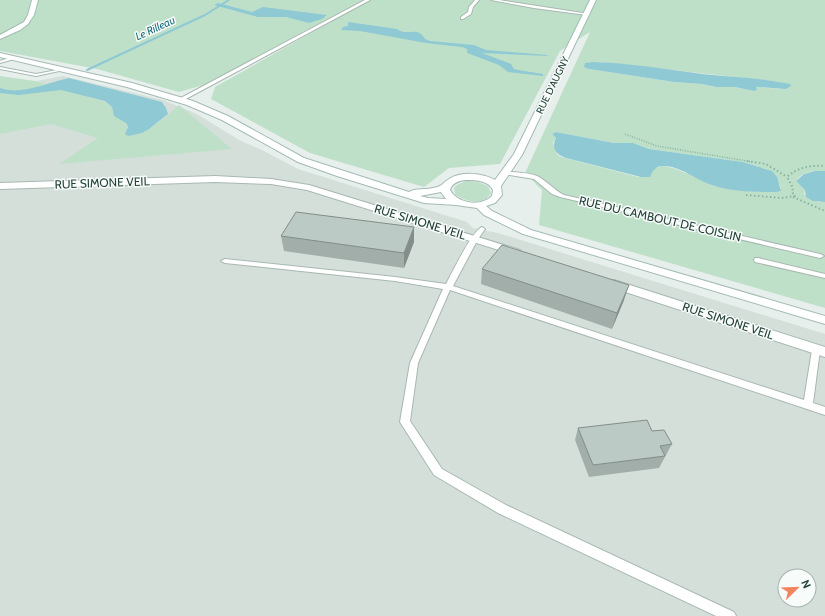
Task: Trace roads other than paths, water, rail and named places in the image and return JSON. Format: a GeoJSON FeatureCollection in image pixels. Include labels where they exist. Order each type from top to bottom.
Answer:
{"type":"FeatureCollection","features":[{"type":"Feature","properties":{"kind":"main road"},"geometry":{"type":"LineString","coordinates":[[0,37],[13,31],[28,20],[31,16],[35,0]]}},
{"type":"Feature","properties":{"kind":"main road","name":"RUE D'AUGNY"},"geometry":{"type":"LineString","coordinates":[[496,186],[518,155],[593,0]]}},
{"type":"Feature","properties":{"kind":"main road"},"geometry":{"type":"LineString","coordinates":[[0,55],[129,85],[180,100],[225,118],[301,160],[340,174],[401,193],[427,201],[456,202],[479,205],[494,200],[498,193],[496,186],[489,181],[482,178],[465,177],[457,178],[451,181],[446,188],[427,193],[401,193]]}},
{"type":"Feature","properties":{"kind":"main road"},"geometry":{"type":"LineString","coordinates":[[482,178],[486,175],[506,171]]}},
{"type":"Feature","properties":{"kind":"main road","name":"RUE SIMONE VEIL"},"geometry":{"type":"LineString","coordinates":[[0,186],[218,179],[285,182],[475,238],[528,256]]}},
{"type":"Feature","properties":{"kind":"main road"},"geometry":{"type":"LineString","coordinates":[[446,188],[447,195],[456,202]]}},
{"type":"Feature","properties":{"kind":"main road"},"geometry":{"type":"LineString","coordinates":[[494,200],[508,223]]}},
{"type":"Feature","properties":{"kind":"main road"},"geometry":{"type":"LineString","coordinates":[[479,205],[488,214],[527,232],[825,320]]}},
{"type":"Feature","properties":{"kind":"main road","name":"RUE SIMONE VEIL"},"geometry":{"type":"LineString","coordinates":[[604,280],[821,351]]}},
{"type":"Feature","properties":{"kind":"lane"},"geometry":{"type":"LineString","coordinates":[[180,100],[368,0]]}},
{"type":"Feature","properties":{"kind":"lane"},"geometry":{"type":"LineString","coordinates":[[462,18],[470,13],[471,7],[476,0]]}},
{"type":"Feature","properties":{"kind":"lane"},"geometry":{"type":"LineString","coordinates":[[493,0],[586,14]]}},
{"type":"Feature","properties":{"kind":"lane"},"geometry":{"type":"LineString","coordinates":[[0,62],[12,58]]}},
{"type":"Feature","properties":{"kind":"lane"},"geometry":{"type":"LineString","coordinates":[[0,68],[36,75],[62,70]]}},
{"type":"Feature","properties":{"kind":"lane","name":"RUE DU CAMBOUT DE COISLIN"},"geometry":{"type":"LineString","coordinates":[[506,171],[534,177],[540,180],[554,193],[562,196],[820,256]]}},
{"type":"Feature","properties":{"kind":"lane"},"geometry":{"type":"LineString","coordinates":[[482,229],[475,238],[448,287],[414,363],[405,422],[438,472],[502,509],[730,616]]}},
{"type":"Feature","properties":{"kind":"lane"},"geometry":{"type":"LineString","coordinates":[[758,260],[825,276]]}},
{"type":"Feature","properties":{"kind":"lane"},"geometry":{"type":"LineString","coordinates":[[225,261],[395,279],[448,287],[825,411]]}},
{"type":"Feature","properties":{"kind":"lane"},"geometry":{"type":"LineString","coordinates":[[808,405],[821,351]]}},
{"type":"Feature","properties":{"kind":"water"},"geometry":{"type":"Polygon","coordinates":[[[218,3],[252,12],[263,7],[327,15],[322,19],[309,23],[286,17],[258,17],[214,5],[218,3]]]}},
{"type":"Feature","properties":{"kind":"water"},"geometry":{"type":"Polygon","coordinates":[[[348,22],[397,29],[405,32],[416,32],[430,41],[474,45],[486,50],[548,56],[482,53],[511,64],[514,69],[543,74],[543,76],[508,72],[499,65],[467,53],[467,49],[462,47],[426,43],[360,31],[341,30],[343,27],[348,26],[348,22]]]}},
{"type":"Feature","properties":{"kind":"water"},"geometry":{"type":"Polygon","coordinates":[[[592,62],[633,65],[702,74],[757,79],[790,84],[791,86],[786,89],[756,87],[757,90],[754,91],[735,87],[716,87],[702,84],[674,82],[584,67],[585,63],[592,62]]]}},
{"type":"Feature","properties":{"kind":"water"},"geometry":{"type":"Polygon","coordinates":[[[69,78],[162,102],[168,114],[142,133],[128,136],[125,134],[128,127],[126,123],[114,116],[112,107],[105,101],[61,90],[19,95],[0,93],[0,88],[16,90],[34,88],[69,78]]]}},
{"type":"Feature","properties":{"kind":"water"},"geometry":{"type":"Polygon","coordinates":[[[556,132],[614,143],[633,143],[649,149],[743,162],[772,171],[777,177],[781,191],[752,192],[720,187],[706,183],[676,168],[663,166],[654,170],[650,177],[641,177],[566,158],[555,151],[554,145],[556,138],[552,134],[556,132]]]}},
{"type":"Feature","properties":{"kind":"water"},"geometry":{"type":"Polygon","coordinates":[[[815,171],[825,171],[825,202],[813,201],[806,197],[805,190],[796,181],[804,174],[815,171]]]}},
{"type":"Feature","properties":{"kind":"waterway","name":"Le Rilleau"},"geometry":{"type":"LineString","coordinates":[[87,70],[205,15],[229,0]]}}]}
